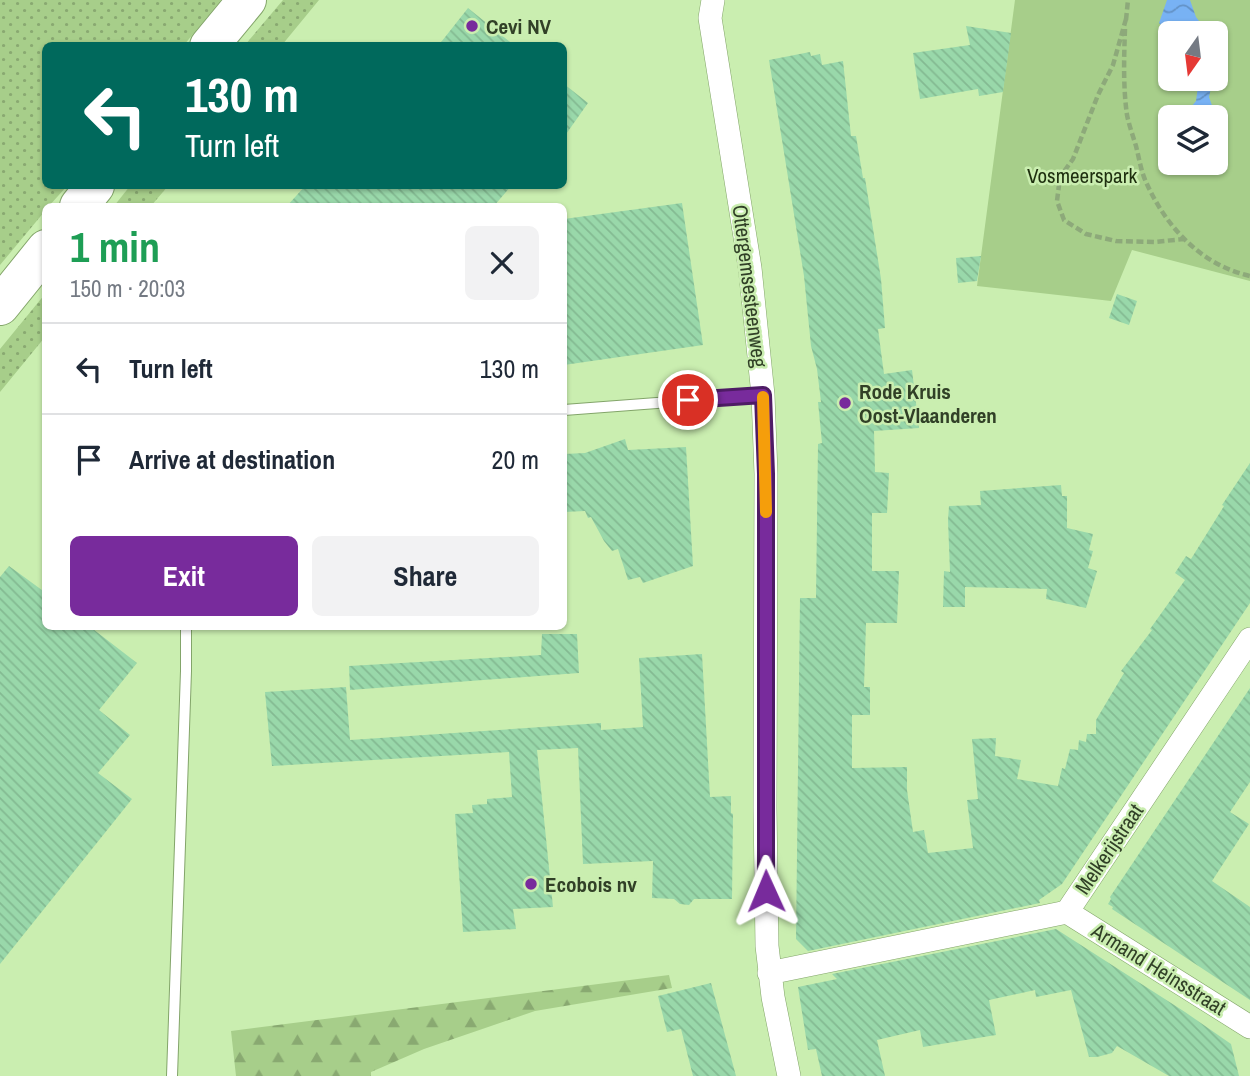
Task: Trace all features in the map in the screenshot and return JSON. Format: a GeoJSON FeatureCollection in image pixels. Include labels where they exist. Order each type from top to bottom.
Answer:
{"type":"FeatureCollection","features":[{"type":"Feature","properties":{"kind":"highway"},"geometry":{"type":"LineString","coordinates":[[212,42],[247,0]]}},
{"type":"Feature","properties":{"kind":"highway"},"geometry":{"type":"LineString","coordinates":[[81,203],[93,189]]}},
{"type":"Feature","properties":{"kind":"highway"},"geometry":{"type":"LineString","coordinates":[[0,306],[42,254]]}},
{"type":"Feature","properties":{"kind":"street","name":"Ottergemsesteenweg"},"geometry":{"type":"LineString","coordinates":[[713,0],[710,18],[750,268],[763,395],[766,474],[767,946],[769,972],[789,1076]]}},
{"type":"Feature","properties":{"kind":"street","name":"Melkerijstraat"},"geometry":{"type":"LineString","coordinates":[[769,972],[1067,912],[1250,639]]}},
{"type":"Feature","properties":{"kind":"street","name":"Armand Heinsstraat"},"geometry":{"type":"LineString","coordinates":[[1067,912],[1250,1027]]}},
{"type":"Feature","properties":{"kind":"lane"},"geometry":{"type":"LineString","coordinates":[[567,410],[763,395]]}},
{"type":"Feature","properties":{"kind":"lane"},"geometry":{"type":"LineString","coordinates":[[172,1076],[186,630]]}},
{"type":"Feature","properties":{"kind":"path"},"geometry":{"type":"LineString","coordinates":[[1128,0],[1124,68],[1127,116],[1146,181],[1167,220],[1184,239],[1204,257],[1232,272],[1250,276]]}},
{"type":"Feature","properties":{"kind":"path"},"geometry":{"type":"LineString","coordinates":[[1126,19],[1113,65],[1087,120],[1073,159],[1060,177],[1057,201],[1063,220],[1086,234],[1116,241],[1154,242],[1184,239]]}},
{"type":"Feature","properties":{"kind":"green space"},"geometry":{"type":"Polygon","coordinates":[[[0,0],[221,0],[186,42],[42,42],[42,189],[64,189],[52,203],[42,203],[42,215],[0,265],[0,0]]]}},
{"type":"Feature","properties":{"kind":"green space"},"geometry":{"type":"Polygon","coordinates":[[[283,0],[319,0],[284,42],[248,42],[283,0]]]}},
{"type":"Feature","properties":{"kind":"green space","name":"Vosmeerspark"},"geometry":{"type":"Polygon","coordinates":[[[1015,0],[1250,0],[1250,281],[1132,250],[1111,301],[977,286],[1015,0]]]}},
{"type":"Feature","properties":{"kind":"green space"},"geometry":{"type":"Polygon","coordinates":[[[128,189],[165,189],[154,203],[116,203],[128,189]]]}},
{"type":"Feature","properties":{"kind":"green space"},"geometry":{"type":"Polygon","coordinates":[[[42,298],[42,341],[0,392],[0,349],[42,298]]]}},
{"type":"Feature","properties":{"kind":"green space"},"geometry":{"type":"Polygon","coordinates":[[[669,975],[672,988],[535,1011],[424,1049],[371,1072],[371,1076],[236,1076],[231,1031],[669,975]]]}},
{"type":"Feature","properties":{"kind":"water"},"geometry":{"type":"Polygon","coordinates":[[[1167,0],[1190,0],[1199,21],[1160,21],[1167,0]]]}},
{"type":"Feature","properties":{"kind":"water"},"geometry":{"type":"Polygon","coordinates":[[[1197,91],[1210,91],[1212,105],[1193,105],[1197,91]]]}},
{"type":"Feature","properties":{"kind":"building","name":"Cevi NV"},"geometry":{"type":"Polygon","coordinates":[[[468,8],[510,42],[441,42],[468,8]]]}},
{"type":"Feature","properties":{"kind":"building"},"geometry":{"type":"Polygon","coordinates":[[[966,26],[1011,33],[1003,92],[979,96],[978,89],[920,99],[913,53],[970,45],[966,26]]]}},
{"type":"Feature","properties":{"kind":"building"},"geometry":{"type":"Polygon","coordinates":[[[810,52],[811,56],[820,54],[822,65],[843,61],[851,136],[856,136],[865,178],[881,279],[885,328],[878,329],[884,374],[912,370],[919,428],[874,431],[875,472],[889,473],[887,513],[872,513],[872,571],[899,571],[897,623],[866,623],[864,687],[870,687],[870,715],[852,715],[852,768],[907,767],[907,790],[913,832],[924,830],[928,853],[973,848],[967,800],[978,799],[972,739],[996,738],[995,756],[1021,760],[1017,779],[1058,786],[1070,749],[1078,750],[1079,740],[1086,742],[1087,734],[1096,734],[1096,720],[1124,673],[1121,671],[1185,580],[1175,573],[1186,556],[1191,559],[1250,463],[1250,603],[1062,884],[1039,900],[1040,903],[808,951],[796,939],[800,598],[816,598],[818,444],[822,443],[818,402],[821,402],[811,346],[804,276],[769,60],[810,52]]]}},
{"type":"Feature","properties":{"kind":"building","name":"Cevi NV"},"geometry":{"type":"Polygon","coordinates":[[[567,86],[588,103],[567,133],[567,86]]]}},
{"type":"Feature","properties":{"kind":"building"},"geometry":{"type":"Polygon","coordinates":[[[302,189],[508,189],[497,203],[290,203],[302,189]]]}},
{"type":"Feature","properties":{"kind":"building"},"geometry":{"type":"Polygon","coordinates":[[[682,203],[703,345],[567,365],[567,219],[682,203]]]}},
{"type":"Feature","properties":{"kind":"building"},"geometry":{"type":"Polygon","coordinates":[[[981,256],[977,281],[958,283],[956,258],[981,256]]]}},
{"type":"Feature","properties":{"kind":"building"},"geometry":{"type":"Polygon","coordinates":[[[1117,294],[1137,301],[1129,325],[1109,318],[1117,294]]]}},
{"type":"Feature","properties":{"kind":"building"},"geometry":{"type":"Polygon","coordinates":[[[625,439],[628,450],[686,447],[693,566],[643,583],[640,577],[628,580],[618,549],[612,551],[591,517],[588,518],[585,511],[567,512],[567,454],[585,453],[625,439]]]}},
{"type":"Feature","properties":{"kind":"building"},"geometry":{"type":"Polygon","coordinates":[[[1061,485],[1062,496],[1067,496],[1067,528],[1093,534],[1089,550],[1093,551],[1088,568],[1097,571],[1086,608],[1046,599],[1047,589],[965,587],[965,607],[943,607],[944,571],[950,572],[949,506],[981,505],[980,491],[1061,485]]]}},
{"type":"Feature","properties":{"kind":"building"},"geometry":{"type":"Polygon","coordinates":[[[9,566],[42,590],[42,630],[94,630],[137,663],[99,710],[130,735],[98,773],[132,799],[0,964],[0,577],[9,566]]]}},
{"type":"Feature","properties":{"kind":"building"},"geometry":{"type":"Polygon","coordinates":[[[542,634],[577,634],[579,673],[350,690],[349,666],[541,655],[542,634]]]}},
{"type":"Feature","properties":{"kind":"building"},"geometry":{"type":"Polygon","coordinates":[[[702,654],[710,797],[731,796],[732,899],[694,899],[689,905],[680,904],[674,899],[652,898],[653,861],[583,864],[578,748],[537,750],[553,907],[513,909],[516,929],[463,932],[455,814],[473,813],[472,805],[487,804],[487,799],[512,797],[509,752],[272,766],[265,692],[346,687],[350,740],[601,723],[601,730],[643,727],[639,658],[702,654]]]}},
{"type":"Feature","properties":{"kind":"building"},"geometry":{"type":"Polygon","coordinates":[[[1250,688],[1250,782],[1230,812],[1249,824],[1212,881],[1250,907],[1250,1000],[1108,904],[1110,897],[1250,688]]]}},
{"type":"Feature","properties":{"kind":"building"},"geometry":{"type":"Polygon","coordinates":[[[1056,929],[1231,1044],[1239,1076],[1169,1076],[1117,1046],[1112,1053],[1089,1057],[1071,990],[1036,997],[1035,990],[989,1000],[996,1035],[923,1047],[920,1030],[877,1040],[885,1076],[822,1076],[816,1049],[808,1050],[798,987],[837,979],[832,974],[1056,929]]]}},
{"type":"Feature","properties":{"kind":"building"},"geometry":{"type":"Polygon","coordinates":[[[711,983],[736,1076],[693,1076],[681,1029],[667,1032],[658,996],[711,983]]]}},
{"type":"Feature","properties":{"kind":"slow traffic"},"geometry":{"type":"LineString","coordinates":[[763,397],[766,512]]}},
{"type":"Feature","properties":{"kind":"place","name":"Cevi NV"},"geometry":{"type":"Point","coordinates":[472,26]}},
{"type":"Feature","properties":{"kind":"place","name":"Rode Kruis Oost-Vlaanderen"},"geometry":{"type":"Point","coordinates":[845,403]}},
{"type":"Feature","properties":{"kind":"place","name":"Ecobois nv"},"geometry":{"type":"Point","coordinates":[531,884]}},
{"type":"Feature","properties":{"kind":"route"},"geometry":{"type":"LineString","coordinates":[[688,400],[763,395],[766,474],[766,891]]}}]}
